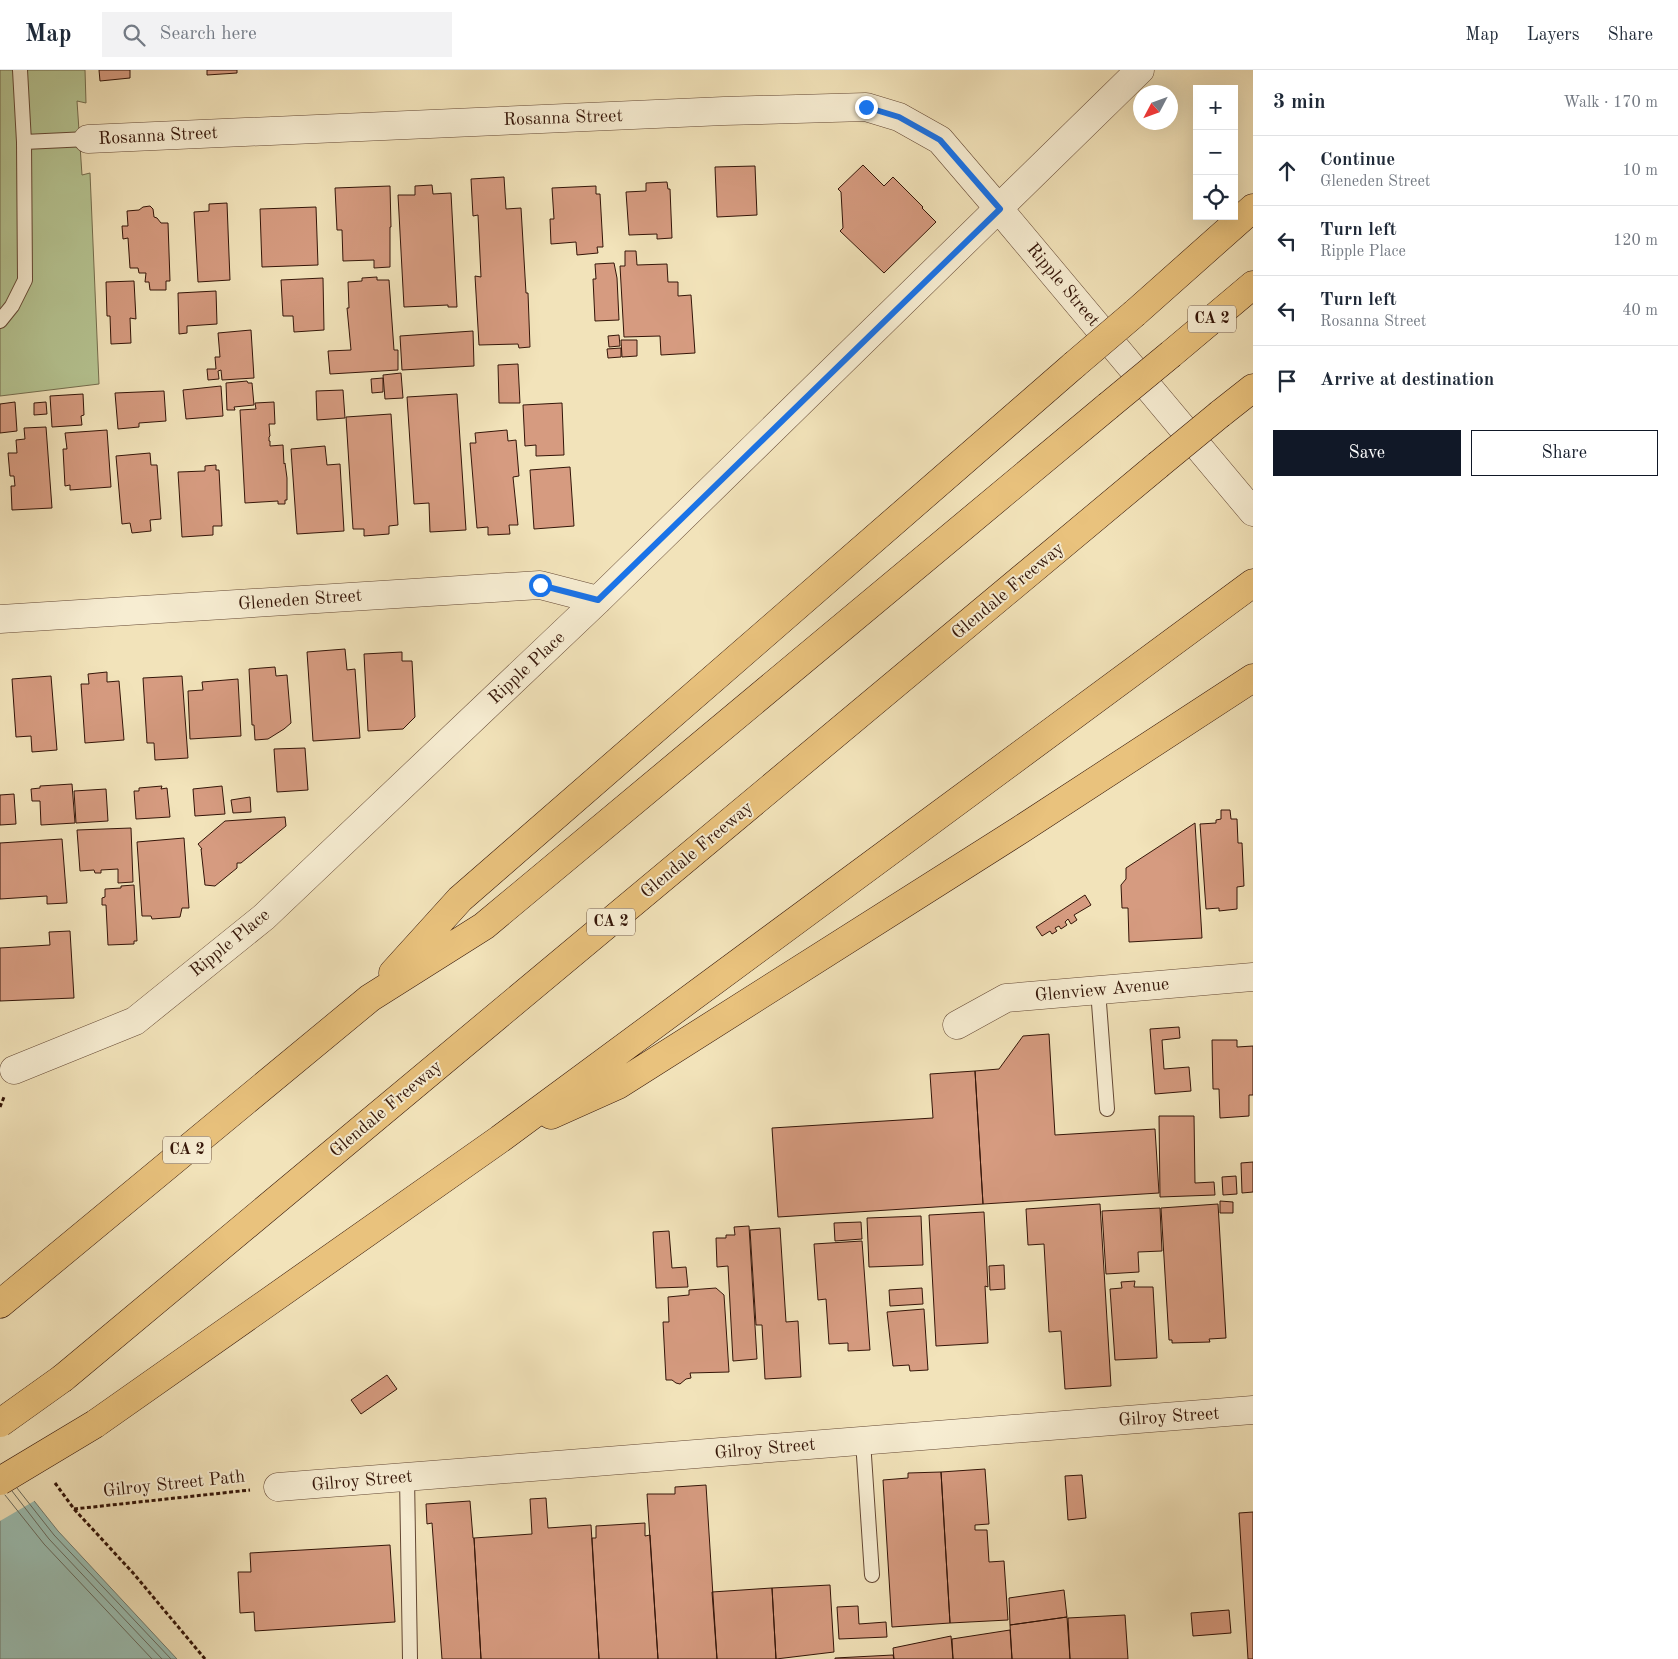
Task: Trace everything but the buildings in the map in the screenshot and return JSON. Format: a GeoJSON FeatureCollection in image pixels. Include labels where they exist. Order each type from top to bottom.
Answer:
{"type":"FeatureCollection","features":[{"type":"Feature","properties":{"kind":"highway"},"geometry":{"type":"LineString","coordinates":[[370,998],[460,899],[1135,313],[1253,208]]}},
{"type":"Feature","properties":{"kind":"highway","name":"CA 2"},"geometry":{"type":"LineString","coordinates":[[2,1303],[370,998],[484,926],[1253,285]]}},
{"type":"Feature","properties":{"kind":"highway","name":"Glendale Freeway"},"geometry":{"type":"LineString","coordinates":[[0,1423],[63,1378],[1158,465],[1253,388]]}},
{"type":"Feature","properties":{"kind":"highway"},"geometry":{"type":"LineString","coordinates":[[0,1481],[95,1424],[500,1139],[1253,583]]}},
{"type":"Feature","properties":{"kind":"highway"},"geometry":{"type":"LineString","coordinates":[[500,1139],[618,1085],[1020,830],[1253,678]]}},
{"type":"Feature","properties":{"kind":"street"},"geometry":{"type":"LineString","coordinates":[[1000,209],[1140,70]]}},
{"type":"Feature","properties":{"kind":"street","name":"Rosanna Street"},"geometry":{"type":"LineString","coordinates":[[88,139],[866,107],[899,117],[940,140],[1000,209]]}},
{"type":"Feature","properties":{"kind":"street","name":"Ripple Street"},"geometry":{"type":"LineString","coordinates":[[1000,209],[1253,512]]}},
{"type":"Feature","properties":{"kind":"street","name":"Ripple Place"},"geometry":{"type":"LineString","coordinates":[[14,1070],[135,1021],[264,917],[598,600],[1000,209]]}},
{"type":"Feature","properties":{"kind":"street","name":"Gleneden Street"},"geometry":{"type":"LineString","coordinates":[[0,620],[540,585],[598,600]]}},
{"type":"Feature","properties":{"kind":"street","name":"Glenview Avenue"},"geometry":{"type":"LineString","coordinates":[[957,1026],[1006,998],[1253,977]]}},
{"type":"Feature","properties":{"kind":"street","name":"Gilroy Street"},"geometry":{"type":"LineString","coordinates":[[278,1488],[1253,1410]]}},
{"type":"Feature","properties":{"kind":"lane"},"geometry":{"type":"LineString","coordinates":[[0,321],[12,306],[25,280],[24,142],[20,70]]}},
{"type":"Feature","properties":{"kind":"lane"},"geometry":{"type":"LineString","coordinates":[[24,142],[88,139]]}},
{"type":"Feature","properties":{"kind":"lane"},"geometry":{"type":"LineString","coordinates":[[1098,990],[1107,1110]]}},
{"type":"Feature","properties":{"kind":"lane"},"geometry":{"type":"LineString","coordinates":[[863,1441],[872,1575]]}},
{"type":"Feature","properties":{"kind":"lane"},"geometry":{"type":"LineString","coordinates":[[407,1477],[410,1659]]}},
{"type":"Feature","properties":{"kind":"path"},"geometry":{"type":"LineString","coordinates":[[51,1477],[74,1509],[134,1574],[205,1659]]}},
{"type":"Feature","properties":{"kind":"path","name":"Gilroy Street Path"},"geometry":{"type":"LineString","coordinates":[[74,1509],[278,1488]]}},
{"type":"Feature","properties":{"kind":"green space"},"geometry":{"type":"Polygon","coordinates":[[[0,70],[85,70],[86,103],[77,101],[82,175],[90,173],[99,384],[0,396],[0,70]]]}},
{"type":"Feature","properties":{"kind":"water"},"geometry":{"type":"Polygon","coordinates":[[[0,1458],[58,1531],[177,1659],[0,1659],[0,1458]]]}},
{"type":"Feature","properties":{"kind":"pier"},"geometry":{"type":"Polygon","coordinates":[[[0,1456],[36,1500],[0,1521],[0,1456]]]}},
{"type":"Feature","properties":{"kind":"route"},"geometry":{"type":"LineString","coordinates":[[540,585],[598,600],[1000,209],[940,140],[899,117],[866,107]]}}]}
